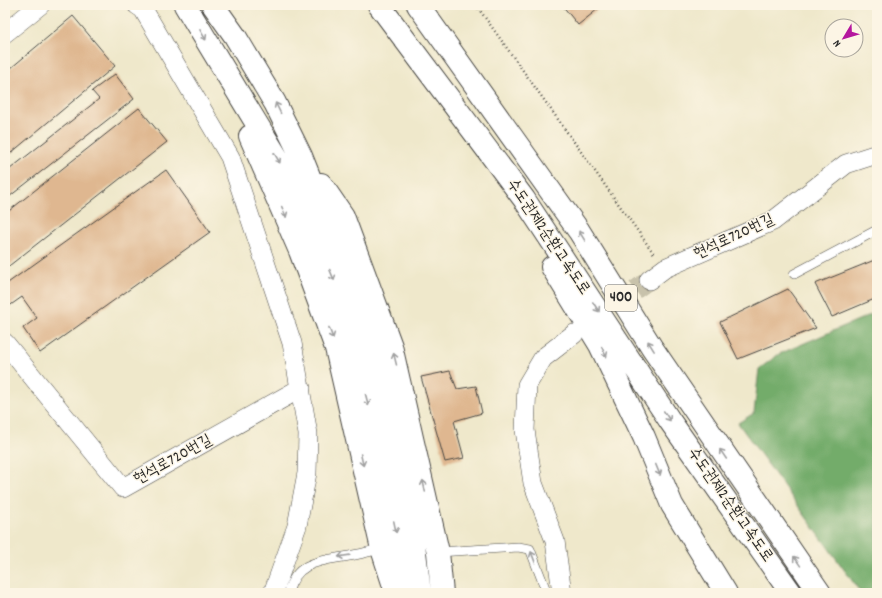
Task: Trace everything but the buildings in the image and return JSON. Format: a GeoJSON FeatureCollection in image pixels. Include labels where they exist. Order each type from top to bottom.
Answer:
{"type":"FeatureCollection","features":[{"type":"Feature","properties":{"kind":"highway"},"geometry":{"type":"LineString","coordinates":[[213,5],[235,36]]}},
{"type":"Feature","properties":{"kind":"highway"},"geometry":{"type":"LineString","coordinates":[[219,5],[235,36],[275,103],[301,156],[356,296],[394,437],[410,512],[420,593]]}},
{"type":"Feature","properties":{"kind":"highway","name":"수도권제2순환고속도로"},"geometry":{"type":"LineString","coordinates":[[379,5],[401,37],[524,199],[670,420],[791,593]]}},
{"type":"Feature","properties":{"kind":"highway","name":"수도권제2순환고속도로"},"geometry":{"type":"LineString","coordinates":[[418,5],[579,231],[652,348],[820,593]]}},
{"type":"Feature","properties":{"kind":"highway"},"geometry":{"type":"LineString","coordinates":[[186,7],[295,187],[337,288],[376,438],[401,558],[404,593]]}},
{"type":"Feature","properties":{"kind":"highway"},"geometry":{"type":"LineString","coordinates":[[401,37],[515,208],[600,345],[644,437],[672,505],[726,593]]}},
{"type":"Feature","properties":{"kind":"highway"},"geometry":{"type":"LineString","coordinates":[[220,65],[300,251],[336,348],[382,549],[396,593]]}},
{"type":"Feature","properties":{"kind":"highway"},"geometry":{"type":"LineString","coordinates":[[301,156],[343,216],[391,346],[438,552],[442,593]]}},
{"type":"Feature","properties":{"kind":"street"},"geometry":{"type":"LineString","coordinates":[[5,33],[40,5]]}},
{"type":"Feature","properties":{"kind":"street"},"geometry":{"type":"LineString","coordinates":[[137,5],[143,9],[230,157],[292,343],[308,434],[307,473],[297,526],[273,593]]}},
{"type":"Feature","properties":{"kind":"street","name":"현석로720번길"},"geometry":{"type":"LineString","coordinates":[[649,280],[664,268],[773,221],[846,164],[877,154]]}},
{"type":"Feature","properties":{"kind":"street"},"geometry":{"type":"LineString","coordinates":[[562,593],[555,541],[533,482],[525,430],[527,385],[543,358],[574,334]]}},
{"type":"Feature","properties":{"kind":"street","name":"현석로720번길"},"geometry":{"type":"LineString","coordinates":[[5,343],[123,488],[301,388]]}},
{"type":"Feature","properties":{"kind":"lane"},"geometry":{"type":"LineString","coordinates":[[794,274],[877,230]]}},
{"type":"Feature","properties":{"kind":"lane"},"geometry":{"type":"LineString","coordinates":[[438,552],[510,547],[530,549],[547,593]]}},
{"type":"Feature","properties":{"kind":"lane"},"geometry":{"type":"LineString","coordinates":[[288,593],[291,579],[308,564],[322,559],[382,549]]}},
{"type":"Feature","properties":{"kind":"path"},"geometry":{"type":"LineString","coordinates":[[476,5],[664,268]]}},
{"type":"Feature","properties":{"kind":"green space"},"geometry":{"type":"Polygon","coordinates":[[[877,312],[877,593],[861,593],[738,423],[754,413],[759,369],[779,354],[877,312]]]}},
{"type":"Feature","properties":{"kind":"tunnel"},"geometry":{"type":"LineString","coordinates":[[588,324],[649,280]]}}]}
